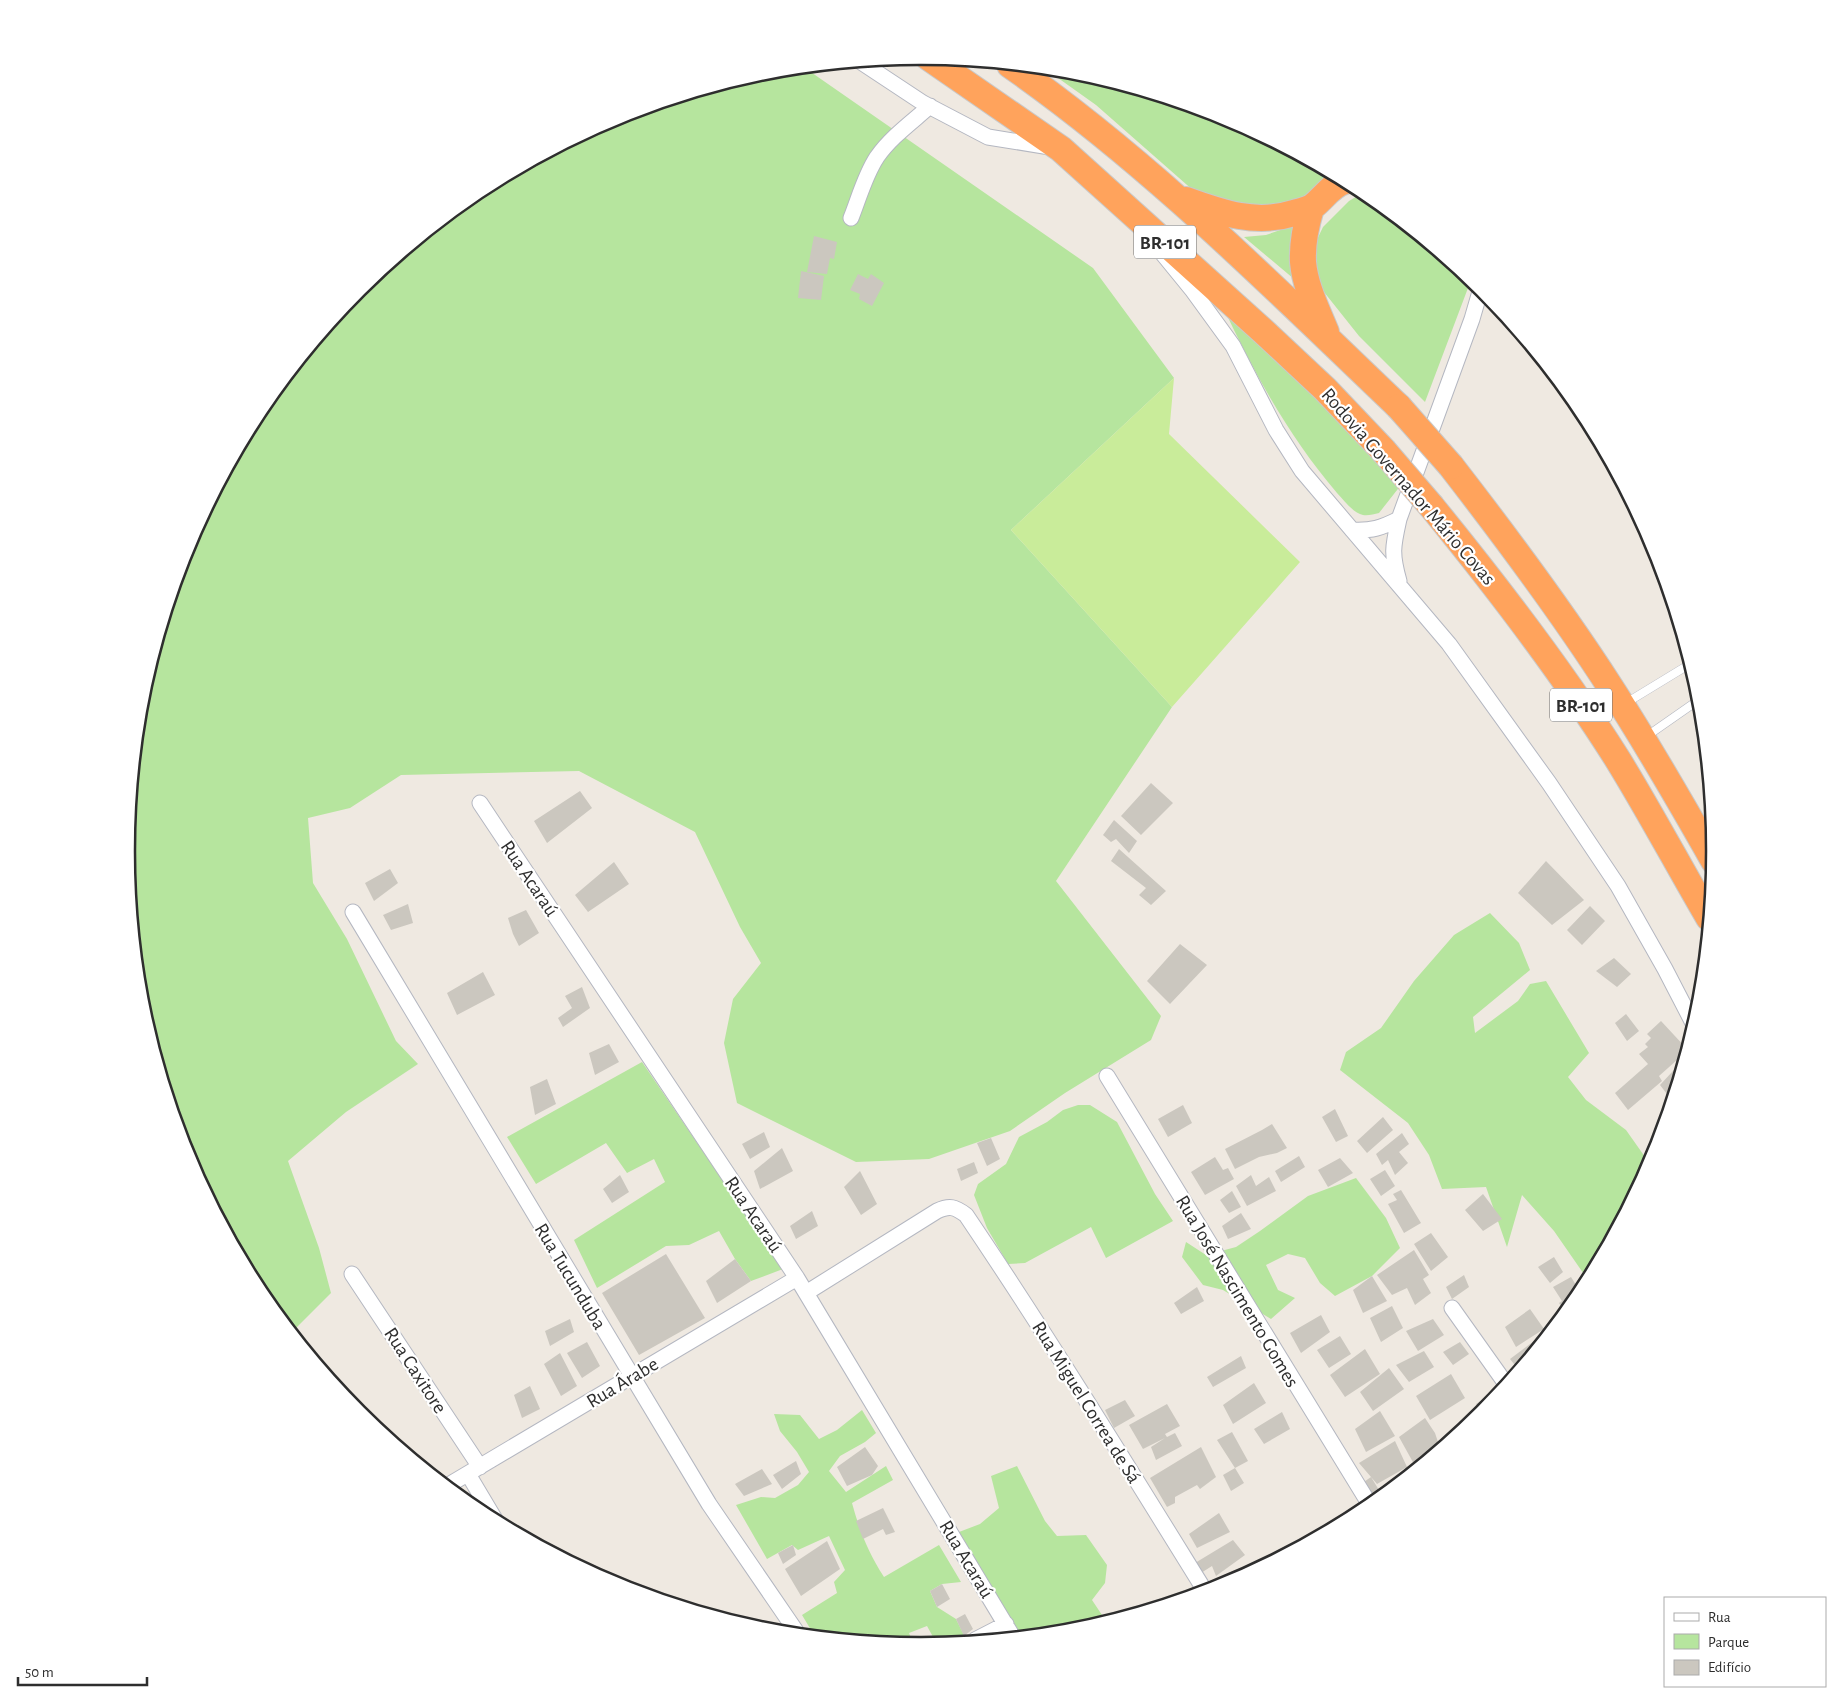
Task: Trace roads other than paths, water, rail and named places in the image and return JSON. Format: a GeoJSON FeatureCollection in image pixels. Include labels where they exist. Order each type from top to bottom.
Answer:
{"type":"FeatureCollection","features":[{"type":"Feature","properties":{"kind":"highway","name":"Rodovia Governador Mário Covas"},"geometry":{"type":"LineString","coordinates":[[941,66],[1061,149],[1263,331],[1325,389],[1383,450],[1432,507],[1520,616],[1618,761],[1704,910]]}},
{"type":"Feature","properties":{"kind":"highway","name":"Rodovia Governador Mário Covas"},"geometry":{"type":"LineString","coordinates":[[1019,72],[1076,115],[1174,196],[1330,339],[1399,408],[1451,466],[1550,598],[1622,705],[1706,847]]}},
{"type":"Feature","properties":{"kind":"highway"},"geometry":{"type":"LineString","coordinates":[[1174,196],[1220,213],[1252,218],[1280,217],[1311,208],[1337,185]]}},
{"type":"Feature","properties":{"kind":"highway"},"geometry":{"type":"LineString","coordinates":[[1311,208],[1305,232],[1303,262],[1310,291],[1330,339]]}},
{"type":"Feature","properties":{"kind":"street"},"geometry":{"type":"LineString","coordinates":[[869,67],[930,106],[988,137],[1061,149]]}},
{"type":"Feature","properties":{"kind":"street"},"geometry":{"type":"LineString","coordinates":[[851,218],[867,176],[877,158],[888,143],[930,106]]}},
{"type":"Feature","properties":{"kind":"street"},"geometry":{"type":"LineString","coordinates":[[1120,203],[1193,291],[1233,346],[1276,430],[1302,471],[1464,664],[1549,783],[1618,886],[1689,1015]]}},
{"type":"Feature","properties":{"kind":"street"},"geometry":{"type":"LineString","coordinates":[[1400,587],[1393,559],[1399,519],[1479,299]]}},
{"type":"Feature","properties":{"kind":"street"},"geometry":{"type":"LineString","coordinates":[[1352,530],[1369,531],[1399,519]]}},
{"type":"Feature","properties":{"kind":"street","name":"Rua Acaraú"},"geometry":{"type":"LineString","coordinates":[[480,803],[806,1293],[1009,1630]]}},
{"type":"Feature","properties":{"kind":"street","name":"Rua Tucunduba"},"geometry":{"type":"LineString","coordinates":[[353,912],[708,1504],[792,1626]]}},
{"type":"Feature","properties":{"kind":"street","name":"Rua José Nascimento Gomes"},"geometry":{"type":"LineString","coordinates":[[1107,1076],[1366,1499]]}},
{"type":"Feature","properties":{"kind":"street","name":"Rua Miguel Correa de Sá"},"geometry":{"type":"LineString","coordinates":[[806,1293],[937,1211],[952,1206],[966,1215],[1094,1410],[1201,1584]]}},
{"type":"Feature","properties":{"kind":"street","name":"Rua Caxitore"},"geometry":{"type":"LineString","coordinates":[[352,1274],[474,1470],[491,1509]]}},
{"type":"Feature","properties":{"kind":"street","name":"Rua Árabe"},"geometry":{"type":"LineString","coordinates":[[453,1483],[796,1278]]}},
{"type":"Feature","properties":{"kind":"street"},"geometry":{"type":"LineString","coordinates":[[1452,1308],[1502,1379]]}},
{"type":"Feature","properties":{"kind":"lane"},"geometry":{"type":"LineString","coordinates":[[1622,705],[1684,667]]}},
{"type":"Feature","properties":{"kind":"lane"},"geometry":{"type":"LineString","coordinates":[[1643,738],[1692,704]]}}]}
